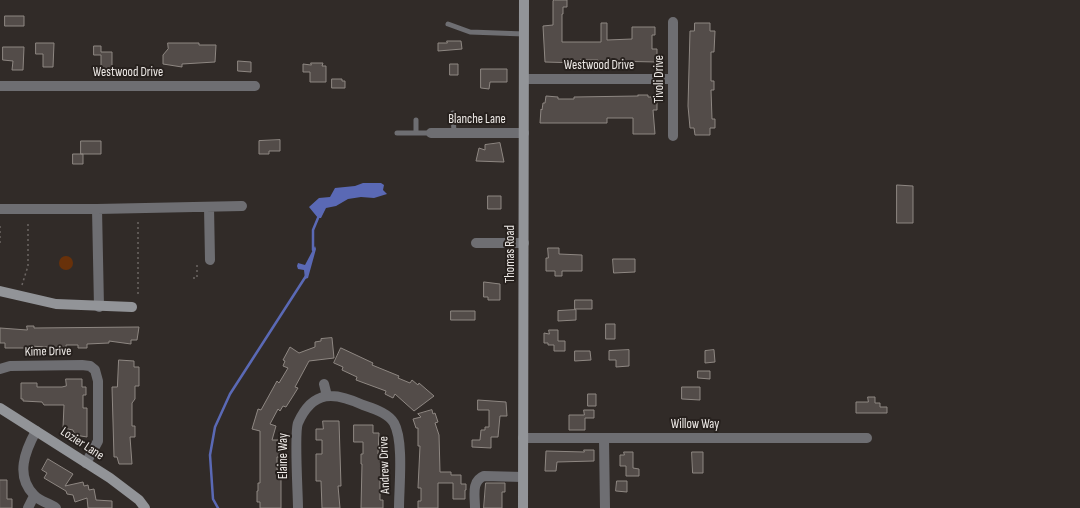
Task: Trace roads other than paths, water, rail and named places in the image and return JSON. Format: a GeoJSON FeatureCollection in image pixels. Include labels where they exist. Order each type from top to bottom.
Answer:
{"type":"FeatureCollection","features":[{"type":"Feature","properties":{"kind":"street","name":"Thomas Road"},"geometry":{"type":"LineString","coordinates":[[523,508],[524,0]]}},
{"type":"Feature","properties":{"kind":"street","name":"Tivoli Drive"},"geometry":{"type":"LineString","coordinates":[[673,22],[673,136]]}},
{"type":"Feature","properties":{"kind":"street","name":"Westwood Drive"},"geometry":{"type":"LineString","coordinates":[[524,79],[673,79]]}},
{"type":"Feature","properties":{"kind":"street","name":"Westwood Drive"},"geometry":{"type":"LineString","coordinates":[[0,86],[255,86]]}},
{"type":"Feature","properties":{"kind":"street","name":"Blanche Lane"},"geometry":{"type":"LineString","coordinates":[[431,133],[524,132]]}},
{"type":"Feature","properties":{"kind":"street"},"geometry":{"type":"LineString","coordinates":[[0,209],[97,209],[242,206]]}},
{"type":"Feature","properties":{"kind":"street"},"geometry":{"type":"LineString","coordinates":[[209,207],[210,260]]}},
{"type":"Feature","properties":{"kind":"street"},"geometry":{"type":"LineString","coordinates":[[97,209],[98,307]]}},
{"type":"Feature","properties":{"kind":"street"},"geometry":{"type":"LineString","coordinates":[[476,243],[524,243]]}},
{"type":"Feature","properties":{"kind":"street"},"geometry":{"type":"LineString","coordinates":[[0,291],[56,304],[98,307],[132,307]]}},
{"type":"Feature","properties":{"kind":"street","name":"Kime Drive"},"geometry":{"type":"LineString","coordinates":[[0,369],[10,366],[82,365],[90,366],[95,370],[98,381],[98,441],[86,463]]}},
{"type":"Feature","properties":{"kind":"street"},"geometry":{"type":"LineString","coordinates":[[324,384],[327,396]]}},
{"type":"Feature","properties":{"kind":"street","name":"Andrew Drive"},"geometry":{"type":"LineString","coordinates":[[327,396],[334,395],[352,399],[385,414],[394,422],[399,437],[399,508]]}},
{"type":"Feature","properties":{"kind":"street","name":"Elaine Way"},"geometry":{"type":"LineString","coordinates":[[298,508],[297,424],[306,410],[314,402],[327,396]]}},
{"type":"Feature","properties":{"kind":"street","name":"Lozier Lane"},"geometry":{"type":"LineString","coordinates":[[0,408],[110,478],[139,500],[145,508]]}},
{"type":"Feature","properties":{"kind":"street"},"geometry":{"type":"LineString","coordinates":[[36,431],[27,446],[23,468],[24,480],[34,496],[56,508]]}},
{"type":"Feature","properties":{"kind":"street","name":"Willow Way"},"geometry":{"type":"LineString","coordinates":[[523,438],[867,438]]}},
{"type":"Feature","properties":{"kind":"street"},"geometry":{"type":"LineString","coordinates":[[604,439],[605,508]]}},
{"type":"Feature","properties":{"kind":"street"},"geometry":{"type":"LineString","coordinates":[[475,508],[475,482],[479,478],[484,476],[523,477]]}},
{"type":"Feature","properties":{"kind":"street"},"geometry":{"type":"LineString","coordinates":[[28,508],[34,496]]}},
{"type":"Feature","properties":{"kind":"lane"},"geometry":{"type":"LineString","coordinates":[[448,24],[470,32],[524,34]]}},
{"type":"Feature","properties":{"kind":"lane"},"geometry":{"type":"LineString","coordinates":[[453,113],[454,133]]}},
{"type":"Feature","properties":{"kind":"lane"},"geometry":{"type":"LineString","coordinates":[[416,120],[416,133]]}},
{"type":"Feature","properties":{"kind":"lane"},"geometry":{"type":"LineString","coordinates":[[398,133],[431,133]]}},
{"type":"Feature","properties":{"kind":"water"},"geometry":{"type":"Polygon","coordinates":[[[363,183],[381,183],[384,185],[383,190],[387,194],[374,198],[361,197],[348,199],[336,206],[326,208],[321,218],[318,218],[309,207],[319,198],[330,197],[335,188],[355,186],[363,183]]]}},
{"type":"Feature","properties":{"kind":"water"},"geometry":{"type":"Polygon","coordinates":[[[315,246],[316,249],[308,278],[305,279],[304,270],[298,269],[297,266],[298,263],[305,265],[315,246]]]}},
{"type":"Feature","properties":{"kind":"waterway"},"geometry":{"type":"LineString","coordinates":[[313,250],[313,230],[318,218]]}},
{"type":"Feature","properties":{"kind":"waterway"},"geometry":{"type":"LineString","coordinates":[[218,508],[213,499],[210,455],[215,427],[230,394],[306,276]]}}]}
